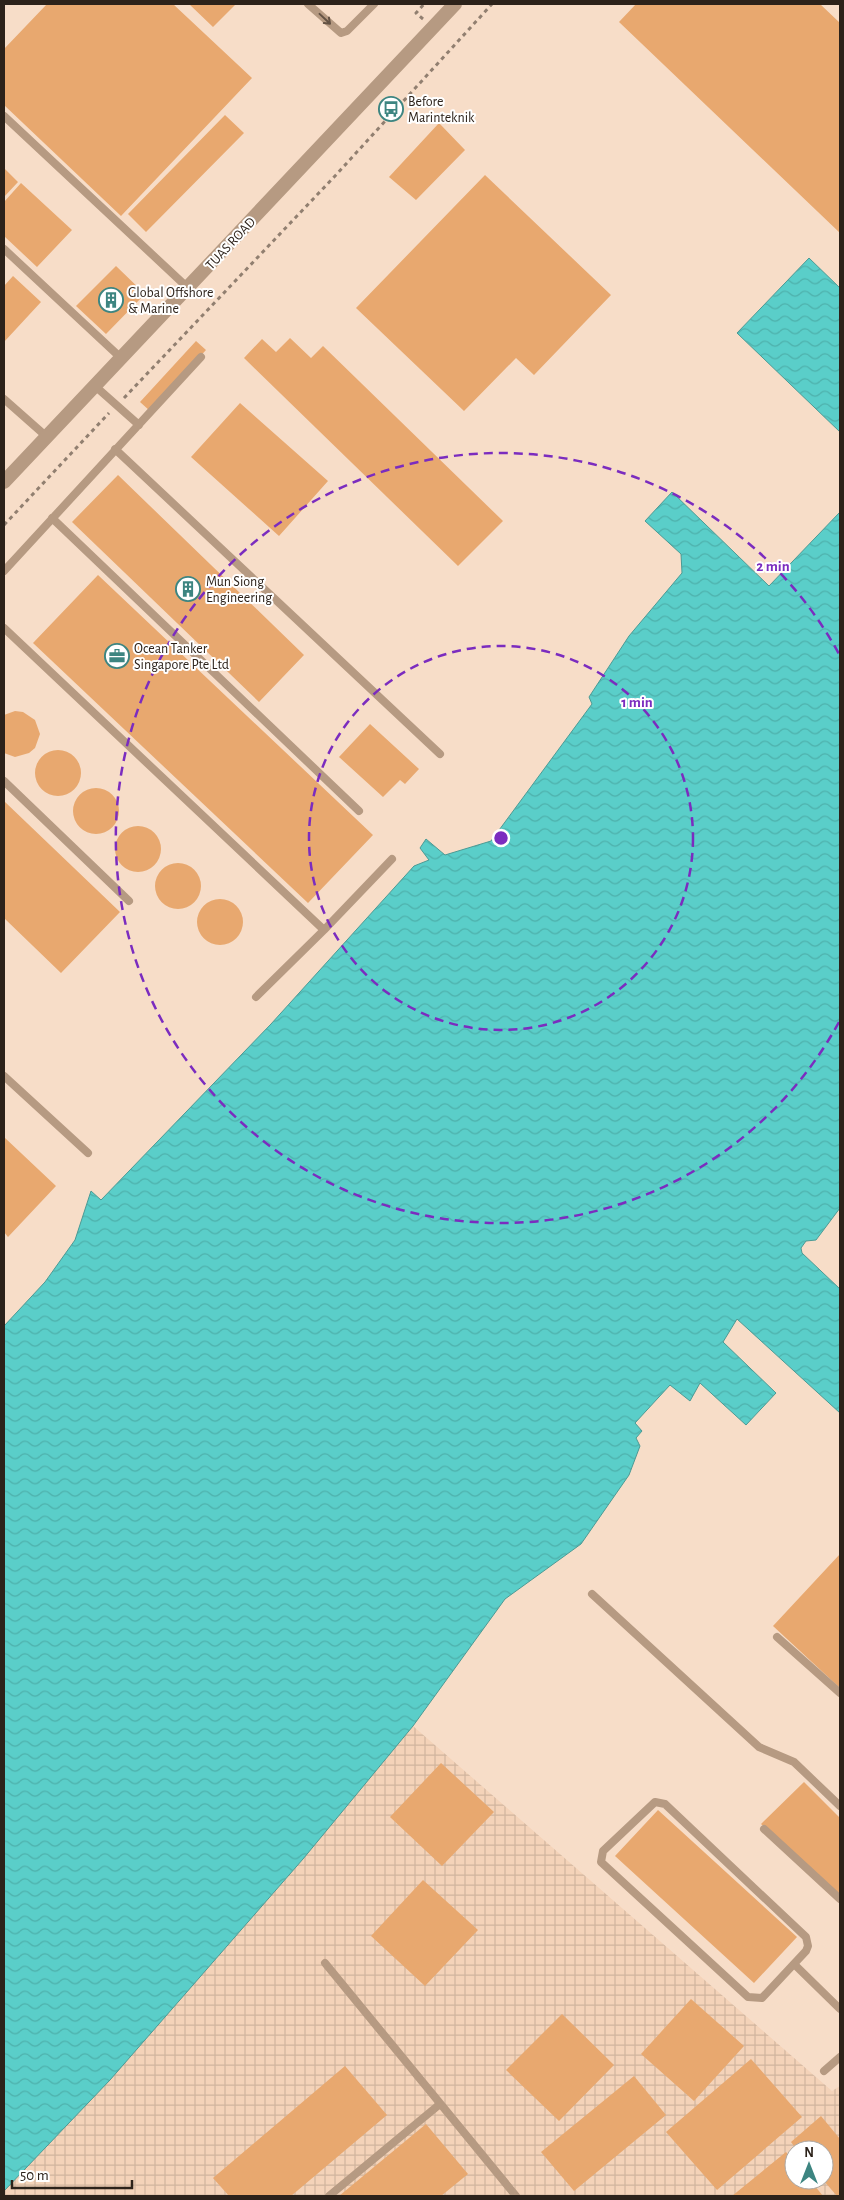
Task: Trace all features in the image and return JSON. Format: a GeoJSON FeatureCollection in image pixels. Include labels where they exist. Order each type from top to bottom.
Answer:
{"type":"FeatureCollection","features":[{"type":"Feature","properties":{"kind":"street","name":"TUAS ROAD"},"geometry":{"type":"LineString","coordinates":[[4,482],[455,4]]}},
{"type":"Feature","properties":{"kind":"lane"},"geometry":{"type":"LineString","coordinates":[[308,4],[341,33],[347,31],[374,4]]}},
{"type":"Feature","properties":{"kind":"lane"},"geometry":{"type":"LineString","coordinates":[[4,116],[188,288]]}},
{"type":"Feature","properties":{"kind":"lane"},"geometry":{"type":"LineString","coordinates":[[4,249],[121,358]]}},
{"type":"Feature","properties":{"kind":"lane"},"geometry":{"type":"LineString","coordinates":[[4,571],[201,357]]}},
{"type":"Feature","properties":{"kind":"lane"},"geometry":{"type":"LineString","coordinates":[[96,386],[138,425]]}},
{"type":"Feature","properties":{"kind":"lane"},"geometry":{"type":"LineString","coordinates":[[4,400],[47,437]]}},
{"type":"Feature","properties":{"kind":"lane"},"geometry":{"type":"LineString","coordinates":[[115,449],[440,754]]}},
{"type":"Feature","properties":{"kind":"lane"},"geometry":{"type":"LineString","coordinates":[[52,518],[359,811]]}},
{"type":"Feature","properties":{"kind":"lane"},"geometry":{"type":"LineString","coordinates":[[4,628],[324,930]]}},
{"type":"Feature","properties":{"kind":"lane"},"geometry":{"type":"LineString","coordinates":[[4,781],[129,900]]}},
{"type":"Feature","properties":{"kind":"lane"},"geometry":{"type":"LineString","coordinates":[[256,997],[392,859]]}},
{"type":"Feature","properties":{"kind":"lane"},"geometry":{"type":"LineString","coordinates":[[4,1076],[88,1153]]}},
{"type":"Feature","properties":{"kind":"lane"},"geometry":{"type":"LineString","coordinates":[[592,1594],[759,1747],[794,1762],[840,1806]]}},
{"type":"Feature","properties":{"kind":"lane"},"geometry":{"type":"LineString","coordinates":[[777,1637],[840,1693]]}},
{"type":"Feature","properties":{"kind":"lane"},"geometry":{"type":"LineString","coordinates":[[661,1802],[665,1804],[806,1937],[808,1946],[806,1951],[794,1964],[762,1998],[748,1997],[604,1865],[600,1859],[602,1851],[651,1803],[661,1802]]}},
{"type":"Feature","properties":{"kind":"lane"},"geometry":{"type":"LineString","coordinates":[[764,1829],[840,1899]]}},
{"type":"Feature","properties":{"kind":"lane"},"geometry":{"type":"LineString","coordinates":[[325,1963],[516,2196]]}},
{"type":"Feature","properties":{"kind":"lane"},"geometry":{"type":"LineString","coordinates":[[794,1964],[840,2009]]}},
{"type":"Feature","properties":{"kind":"lane"},"geometry":{"type":"LineString","coordinates":[[824,2071],[840,2057]]}},
{"type":"Feature","properties":{"kind":"lane"},"geometry":{"type":"LineString","coordinates":[[329,2196],[440,2104]]}},
{"type":"Feature","properties":{"kind":"path"},"geometry":{"type":"LineString","coordinates":[[4,525],[335,176],[492,4]]}},
{"type":"Feature","properties":{"kind":"shaded area"},"geometry":{"type":"Polygon","coordinates":[[[413,1726],[832,2091],[840,2086],[840,2196],[4,2196],[4,2173],[413,1726]]]}},
{"type":"Feature","properties":{"kind":"water"},"geometry":{"type":"Polygon","coordinates":[[[809,258],[840,288],[840,432],[737,333],[809,258]]]}},
{"type":"Feature","properties":{"kind":"water"},"geometry":{"type":"Polygon","coordinates":[[[672,492],[769,586],[840,512],[840,1208],[816,1240],[806,1241],[801,1248],[802,1253],[840,1289],[840,1413],[737,1319],[723,1342],[776,1393],[746,1425],[700,1383],[690,1401],[670,1385],[635,1423],[642,1431],[636,1438],[640,1446],[629,1475],[581,1544],[505,1599],[413,1726],[303,1859],[110,2080],[4,2191],[4,1326],[45,1282],[75,1240],[91,1191],[101,1200],[271,1024],[414,866],[429,860],[420,848],[426,839],[445,855],[491,841],[592,704],[589,697],[629,636],[682,573],[681,554],[645,521],[672,492]]]}},
{"type":"Feature","properties":{"kind":"building"},"geometry":{"type":"Polygon","coordinates":[[[47,4],[173,4],[252,78],[121,216],[4,105],[4,49],[47,4]]]}},
{"type":"Feature","properties":{"kind":"building"},"geometry":{"type":"Polygon","coordinates":[[[189,4],[236,4],[213,27],[189,4]]]}},
{"type":"Feature","properties":{"kind":"building"},"geometry":{"type":"Polygon","coordinates":[[[636,4],[820,4],[840,23],[840,233],[619,22],[636,4]]]}},
{"type":"Feature","properties":{"kind":"building"},"geometry":{"type":"Polygon","coordinates":[[[225,115],[244,133],[146,232],[128,214],[225,115]]]}},
{"type":"Feature","properties":{"kind":"building"},"geometry":{"type":"Polygon","coordinates":[[[439,123],[465,150],[416,200],[389,177],[439,123]]]}},
{"type":"Feature","properties":{"kind":"building"},"geometry":{"type":"Polygon","coordinates":[[[4,168],[18,182],[4,197],[4,168]]]}},
{"type":"Feature","properties":{"kind":"building"},"geometry":{"type":"Polygon","coordinates":[[[485,175],[611,295],[534,375],[516,358],[464,411],[356,308],[485,175]]]}},
{"type":"Feature","properties":{"kind":"building"},"geometry":{"type":"Polygon","coordinates":[[[21,183],[72,230],[37,267],[4,236],[4,202],[21,183]]]}},
{"type":"Feature","properties":{"kind":"building","name":"Global Offshore & Marine"},"geometry":{"type":"Polygon","coordinates":[[[116,266],[145,294],[106,334],[76,306],[116,266]]]}},
{"type":"Feature","properties":{"kind":"building"},"geometry":{"type":"Polygon","coordinates":[[[13,276],[41,302],[4,342],[4,286],[13,276]]]}},
{"type":"Feature","properties":{"kind":"building"},"geometry":{"type":"Polygon","coordinates":[[[290,338],[311,358],[323,346],[503,521],[458,566],[244,358],[262,339],[276,352],[290,338]]]}},
{"type":"Feature","properties":{"kind":"building"},"geometry":{"type":"Polygon","coordinates":[[[196,341],[206,350],[150,411],[140,402],[196,341]]]}},
{"type":"Feature","properties":{"kind":"building"},"geometry":{"type":"Polygon","coordinates":[[[240,403],[328,481],[279,536],[191,457],[240,403]]]}},
{"type":"Feature","properties":{"kind":"building","name":"Mun Siong Engineering"},"geometry":{"type":"Polygon","coordinates":[[[118,475],[304,655],[259,702],[72,522],[118,475]]]}},
{"type":"Feature","properties":{"kind":"building"},"geometry":{"type":"Polygon","coordinates":[[[98,575],[373,835],[308,903],[33,643],[98,575]]]}},
{"type":"Feature","properties":{"kind":"building"},"geometry":{"type":"Polygon","coordinates":[[[15,711],[23,712],[35,720],[40,734],[35,748],[29,753],[15,757],[4,753],[4,715],[15,711]]]}},
{"type":"Feature","properties":{"kind":"building"},"geometry":{"type":"Polygon","coordinates":[[[370,724],[419,769],[405,784],[400,780],[383,797],[339,757],[370,724]]]}},
{"type":"Feature","properties":{"kind":"building"},"geometry":{"type":"Polygon","coordinates":[[[58,750],[71,754],[77,760],[81,773],[77,786],[71,792],[58,796],[45,792],[39,786],[35,773],[39,760],[45,754],[58,750]]]}},
{"type":"Feature","properties":{"kind":"building"},"geometry":{"type":"Polygon","coordinates":[[[96,788],[109,792],[115,798],[119,811],[115,824],[109,830],[96,834],[83,830],[77,824],[73,811],[77,798],[83,792],[96,788]]]}},
{"type":"Feature","properties":{"kind":"building"},"geometry":{"type":"Polygon","coordinates":[[[4,801],[120,912],[61,973],[4,918],[4,801]]]}},
{"type":"Feature","properties":{"kind":"building"},"geometry":{"type":"Polygon","coordinates":[[[138,826],[151,830],[157,836],[161,849],[157,862],[151,868],[138,872],[125,868],[119,862],[115,849],[119,836],[125,830],[138,826]]]}},
{"type":"Feature","properties":{"kind":"building"},"geometry":{"type":"Polygon","coordinates":[[[178,863],[191,867],[197,873],[201,886],[197,899],[191,905],[178,909],[165,905],[159,899],[155,886],[159,873],[165,867],[178,863]]]}},
{"type":"Feature","properties":{"kind":"building"},"geometry":{"type":"Polygon","coordinates":[[[220,899],[233,903],[239,909],[243,922],[239,935],[233,941],[220,945],[207,941],[201,935],[197,922],[201,909],[207,903],[220,899]]]}},
{"type":"Feature","properties":{"kind":"building"},"geometry":{"type":"Polygon","coordinates":[[[4,1137],[56,1186],[8,1237],[4,1232],[4,1137]]]}},
{"type":"Feature","properties":{"kind":"building"},"geometry":{"type":"Polygon","coordinates":[[[840,1554],[840,1688],[773,1626],[840,1554]]]}},
{"type":"Feature","properties":{"kind":"building"},"geometry":{"type":"Polygon","coordinates":[[[441,1763],[494,1812],[442,1866],[390,1817],[441,1763]]]}},
{"type":"Feature","properties":{"kind":"building"},"geometry":{"type":"Polygon","coordinates":[[[804,1782],[840,1818],[840,1897],[761,1824],[804,1782]]]}},
{"type":"Feature","properties":{"kind":"building"},"geometry":{"type":"Polygon","coordinates":[[[658,1810],[797,1937],[754,1983],[615,1856],[658,1810]]]}},
{"type":"Feature","properties":{"kind":"building"},"geometry":{"type":"Polygon","coordinates":[[[423,1880],[478,1930],[425,1986],[371,1936],[423,1880]]]}},
{"type":"Feature","properties":{"kind":"building"},"geometry":{"type":"Polygon","coordinates":[[[691,1999],[744,2046],[694,2101],[641,2054],[691,1999]]]}},
{"type":"Feature","properties":{"kind":"building"},"geometry":{"type":"Polygon","coordinates":[[[562,2014],[614,2065],[559,2121],[506,2070],[562,2014]]]}},
{"type":"Feature","properties":{"kind":"building"},"geometry":{"type":"Polygon","coordinates":[[[751,2059],[802,2117],[717,2190],[666,2132],[751,2059]]]}},
{"type":"Feature","properties":{"kind":"building"},"geometry":{"type":"Polygon","coordinates":[[[345,2066],[387,2115],[291,2196],[229,2196],[213,2178],[345,2066]]]}},
{"type":"Feature","properties":{"kind":"building"},"geometry":{"type":"Polygon","coordinates":[[[634,2076],[666,2115],[574,2191],[541,2152],[634,2076]]]}},
{"type":"Feature","properties":{"kind":"building"},"geometry":{"type":"Polygon","coordinates":[[[821,2116],[840,2139],[840,2196],[837,2196],[832,2190],[834,2190],[834,2140],[793,2140],[821,2116]]]}},
{"type":"Feature","properties":{"kind":"building"},"geometry":{"type":"Polygon","coordinates":[[[426,2124],[468,2174],[441,2196],[339,2196],[426,2124]]]}},
{"type":"Feature","properties":{"kind":"building"},"geometry":{"type":"Polygon","coordinates":[[[784,2154],[784,2190],[818,2190],[823,2196],[732,2196],[784,2154]]]}},
{"type":"Feature","properties":{"kind":"place","name":"Before Marinteknik"},"geometry":{"type":"Point","coordinates":[391,109]}},
{"type":"Feature","properties":{"kind":"place","name":"Global Offshore & Marine"},"geometry":{"type":"Point","coordinates":[111,300]}},
{"type":"Feature","properties":{"kind":"place","name":"Mun Siong Engineering"},"geometry":{"type":"Point","coordinates":[188,589]}},
{"type":"Feature","properties":{"kind":"place","name":"Ocean Tanker Singapore Pte Ltd"},"geometry":{"type":"Point","coordinates":[117,656]}}]}
